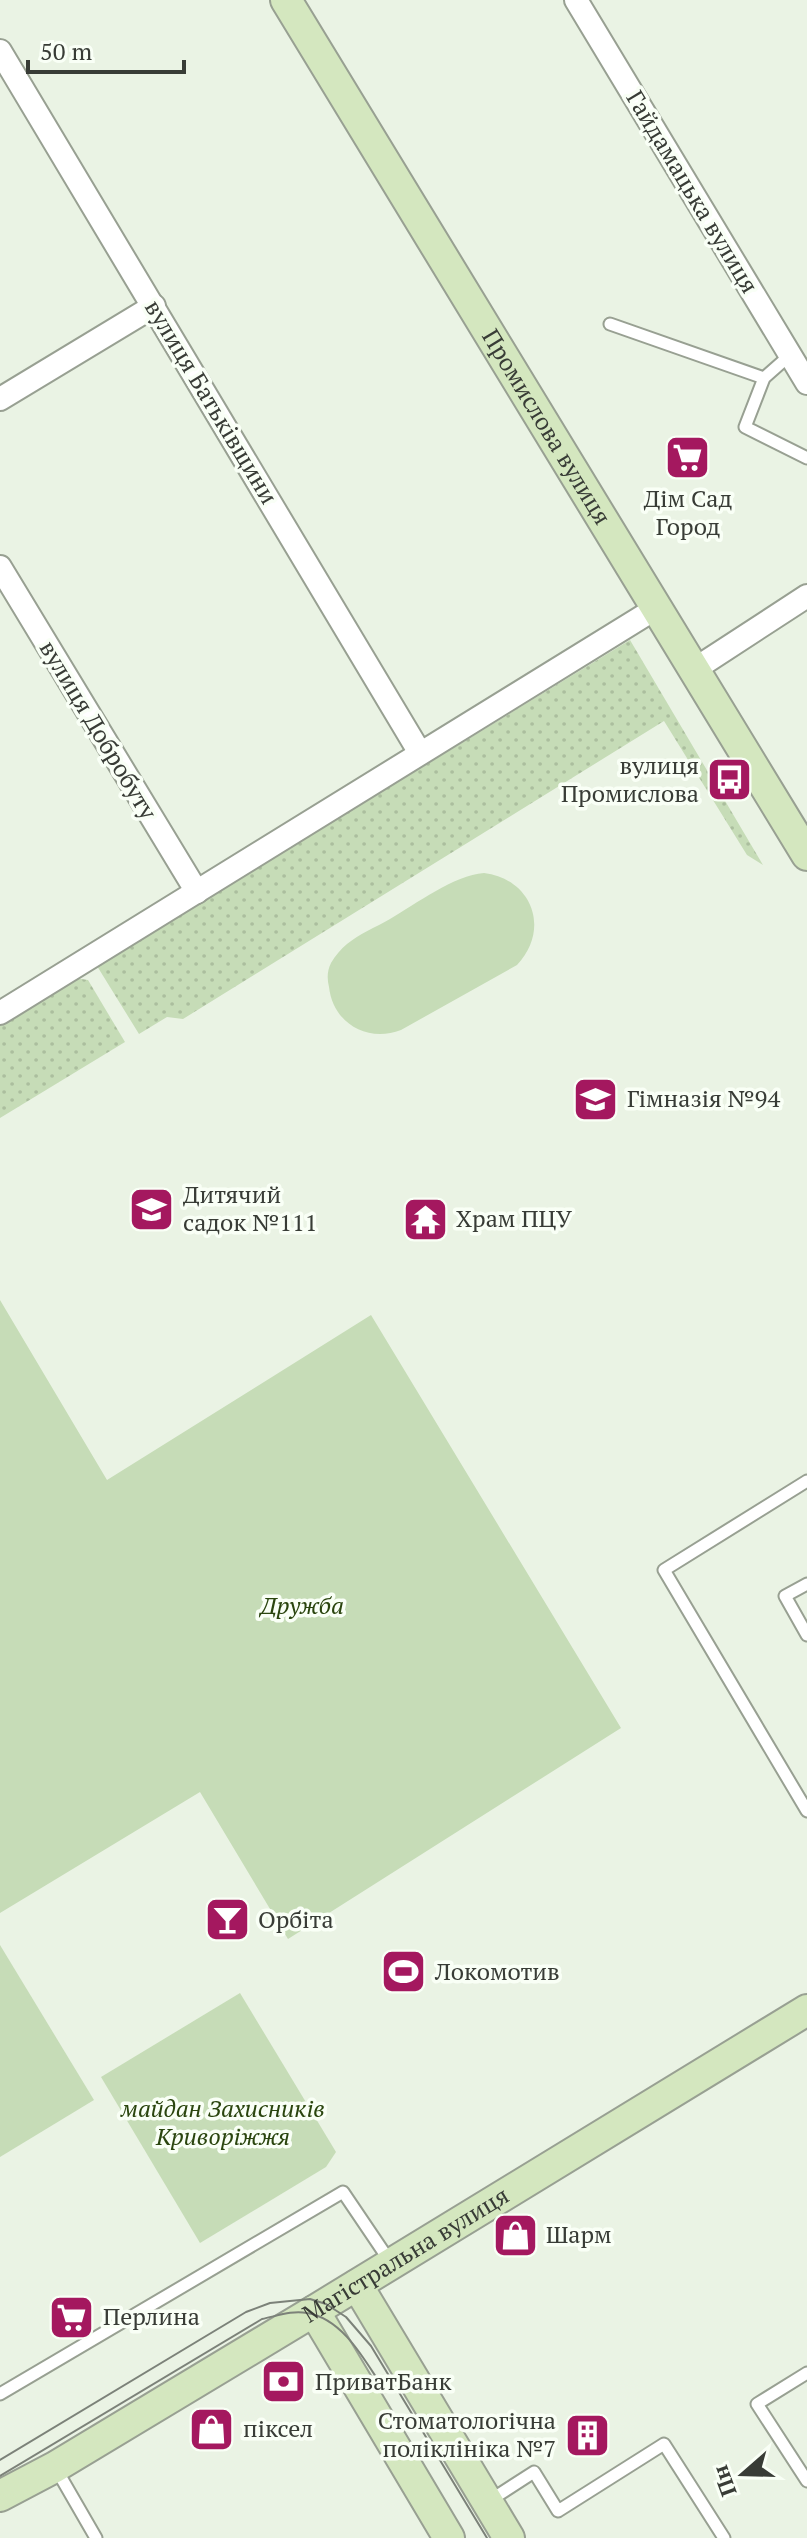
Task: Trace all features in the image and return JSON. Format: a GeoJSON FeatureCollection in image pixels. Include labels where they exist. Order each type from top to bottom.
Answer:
{"type":"FeatureCollection","features":[{"type":"Feature","properties":{"kind":"street","name":"Промислова вулиця"},"geometry":{"type":"LineString","coordinates":[[286,0],[807,855]]}},
{"type":"Feature","properties":{"kind":"street","name":"Гайдамацька вулиця"},"geometry":{"type":"LineString","coordinates":[[576,0],[807,383]]}},
{"type":"Feature","properties":{"kind":"street","name":"вулиця Батьківщини"},"geometry":{"type":"LineString","coordinates":[[0,51],[420,753]]}},
{"type":"Feature","properties":{"kind":"street"},"geometry":{"type":"LineString","coordinates":[[0,399],[154,306]]}},
{"type":"Feature","properties":{"kind":"street","name":"вулиця Добробуту"},"geometry":{"type":"LineString","coordinates":[[0,567],[197,892]]}},
{"type":"Feature","properties":{"kind":"street"},"geometry":{"type":"LineString","coordinates":[[695,669],[807,596]]}},
{"type":"Feature","properties":{"kind":"street"},"geometry":{"type":"LineString","coordinates":[[0,1013],[658,607]]}},
{"type":"Feature","properties":{"kind":"street","name":"Магістральна вулиця"},"geometry":{"type":"LineString","coordinates":[[0,2496],[55,2467],[807,2010]]}},
{"type":"Feature","properties":{"kind":"street"},"geometry":{"type":"LineString","coordinates":[[357,2285],[509,2538]]}},
{"type":"Feature","properties":{"kind":"street"},"geometry":{"type":"LineString","coordinates":[[314,2311],[449,2538]]}},
{"type":"Feature","properties":{"kind":"lane"},"geometry":{"type":"LineString","coordinates":[[610,324],[764,378]]}},
{"type":"Feature","properties":{"kind":"lane"},"geometry":{"type":"LineString","coordinates":[[790,355],[764,378],[745,427],[807,458]]}},
{"type":"Feature","properties":{"kind":"lane"},"geometry":{"type":"LineString","coordinates":[[807,1481],[664,1570],[807,1811]]}},
{"type":"Feature","properties":{"kind":"lane"},"geometry":{"type":"LineString","coordinates":[[807,1584],[785,1596],[807,1635]]}},
{"type":"Feature","properties":{"kind":"lane"},"geometry":{"type":"LineString","coordinates":[[0,2394],[343,2192],[391,2264]]}},
{"type":"Feature","properties":{"kind":"lane"},"geometry":{"type":"LineString","coordinates":[[807,2373],[757,2404],[807,2481]]}},
{"type":"Feature","properties":{"kind":"lane"},"geometry":{"type":"LineString","coordinates":[[488,2502],[534,2472],[558,2511],[664,2444],[724,2538]]}},
{"type":"Feature","properties":{"kind":"lane"},"geometry":{"type":"LineString","coordinates":[[55,2467],[96,2538]]}},
{"type":"Feature","properties":{"kind":"green space"},"geometry":{"type":"Polygon","coordinates":[[[630,640],[763,865],[747,855],[664,721],[183,1019],[167,1017],[139,1034],[97,966],[630,640]]]}},
{"type":"Feature","properties":{"kind":"green space"},"geometry":{"type":"Polygon","coordinates":[[[484,873],[501,877],[514,885],[531,908],[533,936],[517,965],[401,1030],[376,1034],[364,1032],[345,1020],[332,1000],[328,978],[331,963],[340,950],[436,891],[460,879],[484,873]]]}},
{"type":"Feature","properties":{"kind":"green space"},"geometry":{"type":"Polygon","coordinates":[[[75,978],[88,980],[125,1042],[0,1118],[0,1024],[75,978]]]}},
{"type":"Feature","properties":{"kind":"green space","name":"Дружба"},"geometry":{"type":"Polygon","coordinates":[[[0,1300],[107,1480],[371,1315],[621,1728],[288,1939],[200,1792],[0,1913],[0,1300]]]}},
{"type":"Feature","properties":{"kind":"green space"},"geometry":{"type":"Polygon","coordinates":[[[0,1945],[94,2100],[0,2157],[0,1945]]]}},
{"type":"Feature","properties":{"kind":"green space","name":"майдан Захисників Криворіжжя"},"geometry":{"type":"Polygon","coordinates":[[[240,1993],[336,2152],[326,2167],[200,2243],[101,2077],[240,1993]]]}},
{"type":"Feature","properties":{"kind":"tram line"},"geometry":{"type":"LineString","coordinates":[[0,2460],[246,2312],[270,2303],[310,2299],[326,2304],[346,2317],[371,2346],[487,2538]]}},
{"type":"Feature","properties":{"kind":"tram line"},"geometry":{"type":"LineString","coordinates":[[0,2476],[262,2319],[296,2312],[318,2316],[348,2338],[376,2377]]}},
{"type":"Feature","properties":{"kind":"place","name":"Дім Сад Город"},"geometry":{"type":"Point","coordinates":[688,457]}},
{"type":"Feature","properties":{"kind":"place","name":"вулиця Промислова"},"geometry":{"type":"Point","coordinates":[730,780]}},
{"type":"Feature","properties":{"kind":"place","name":"Гімназія №94"},"geometry":{"type":"Point","coordinates":[596,1099]}},
{"type":"Feature","properties":{"kind":"place","name":"Дитячий садок №111"},"geometry":{"type":"Point","coordinates":[152,1209]}},
{"type":"Feature","properties":{"kind":"place","name":"Храм ПЦУ"},"geometry":{"type":"Point","coordinates":[425,1219]}},
{"type":"Feature","properties":{"kind":"place","name":"Орбіта"},"geometry":{"type":"Point","coordinates":[227,1920]}},
{"type":"Feature","properties":{"kind":"place","name":"Локомотив"},"geometry":{"type":"Point","coordinates":[404,1972]}},
{"type":"Feature","properties":{"kind":"place","name":"Шарм"},"geometry":{"type":"Point","coordinates":[515,2235]}},
{"type":"Feature","properties":{"kind":"place","name":"Перлина"},"geometry":{"type":"Point","coordinates":[72,2317]}},
{"type":"Feature","properties":{"kind":"place","name":"ПриватБанк"},"geometry":{"type":"Point","coordinates":[284,2382]}},
{"type":"Feature","properties":{"kind":"place","name":"піксел"},"geometry":{"type":"Point","coordinates":[212,2429]}},
{"type":"Feature","properties":{"kind":"place","name":"Стоматологічна поліклініка №7"},"geometry":{"type":"Point","coordinates":[587,2435]}}]}
